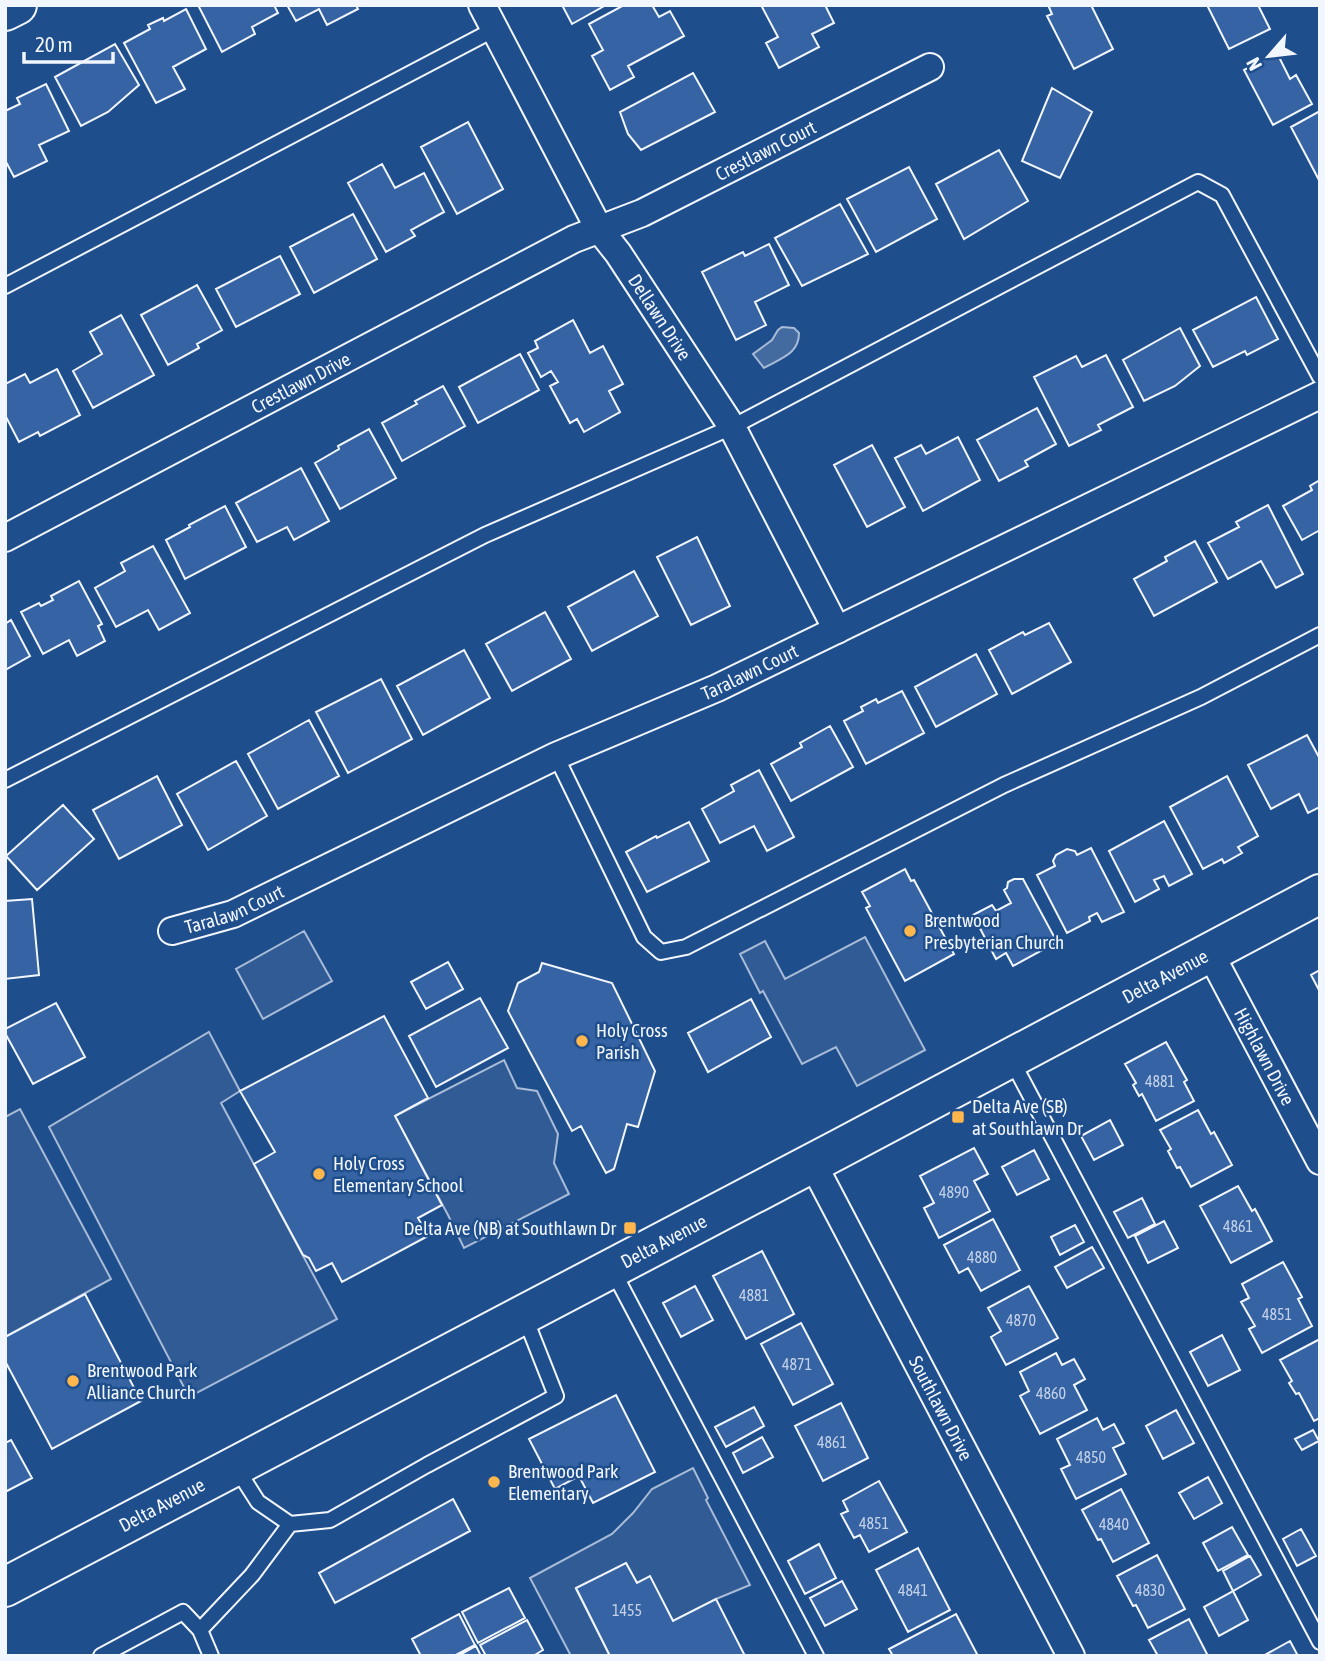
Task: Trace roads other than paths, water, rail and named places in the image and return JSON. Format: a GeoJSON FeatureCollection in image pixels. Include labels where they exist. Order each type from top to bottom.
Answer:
{"type":"FeatureCollection","features":[{"type":"Feature","properties":{"kind":"street"},"geometry":{"type":"LineString","coordinates":[[5,11],[17,5]]}},
{"type":"Feature","properties":{"kind":"street","name":"Dellawn Drive"},"geometry":{"type":"LineString","coordinates":[[482,5],[599,229],[618,253],[732,427],[837,630]]}},
{"type":"Feature","properties":{"kind":"street","name":"Crestlawn Court"},"geometry":{"type":"LineString","coordinates":[[599,229],[642,213],[930,67]]}},
{"type":"Feature","properties":{"kind":"street","name":"Crestlawn Drive"},"geometry":{"type":"LineString","coordinates":[[5,538],[574,239],[599,229]]}},
{"type":"Feature","properties":{"kind":"street","name":"Taralawn Court"},"geometry":{"type":"LineString","coordinates":[[172,931],[233,914],[556,756],[717,688],[1320,395]]}},
{"type":"Feature","properties":{"kind":"street","name":"Delta Avenue"},"geometry":{"type":"LineString","coordinates":[[5,1587],[1320,894]]}},
{"type":"Feature","properties":{"kind":"street","name":"Highlawn Drive"},"geometry":{"type":"LineString","coordinates":[[1210,953],[1320,1161]]}},
{"type":"Feature","properties":{"kind":"street","name":"Southlawn Drive"},"geometry":{"type":"LineString","coordinates":[[812,1162],[1071,1656]]}},
{"type":"Feature","properties":{"kind":"lane"},"geometry":{"type":"LineString","coordinates":[[5,286],[495,29]]}},
{"type":"Feature","properties":{"kind":"lane"},"geometry":{"type":"LineString","coordinates":[[5,780],[485,535],[732,427],[1198,183],[1222,195],[1320,377]]}},
{"type":"Feature","properties":{"kind":"lane"},"geometry":{"type":"LineString","coordinates":[[556,756],[644,937],[661,952],[686,947],[1004,785],[1200,697],[1320,635]]}},
{"type":"Feature","properties":{"kind":"lane"},"geometry":{"type":"LineString","coordinates":[[1010,1057],[1320,1642]]}},
{"type":"Feature","properties":{"kind":"lane"},"geometry":{"type":"LineString","coordinates":[[611,1268],[816,1656]]}},
{"type":"Feature","properties":{"kind":"lane"},"geometry":{"type":"LineString","coordinates":[[236,1466],[258,1502],[290,1524],[330,1520],[556,1396],[524,1314]]}},
{"type":"Feature","properties":{"kind":"lane"},"geometry":{"type":"LineString","coordinates":[[200,1630],[252,1575],[290,1524]]}},
{"type":"Feature","properties":{"kind":"lane"},"geometry":{"type":"LineString","coordinates":[[101,1656],[183,1612],[200,1630],[211,1656]]}},
{"type":"Feature","properties":{"kind":"place","name":"Brentwood Presbyterian Church"},"geometry":{"type":"Point","coordinates":[910,931]}},
{"type":"Feature","properties":{"kind":"place","name":"Holy Cross Parish"},"geometry":{"type":"Point","coordinates":[582,1041]}},
{"type":"Feature","properties":{"kind":"place","name":"Delta Ave (SB) at Southlawn Dr"},"geometry":{"type":"Point","coordinates":[958,1117]}},
{"type":"Feature","properties":{"kind":"place","name":"Holy Cross Elementary School"},"geometry":{"type":"Point","coordinates":[319,1174]}},
{"type":"Feature","properties":{"kind":"place","name":"Delta Ave (NB) at Southlawn Dr"},"geometry":{"type":"Point","coordinates":[630,1228]}},
{"type":"Feature","properties":{"kind":"place","name":"Brentwood Park Alliance Church"},"geometry":{"type":"Point","coordinates":[73,1381]}},
{"type":"Feature","properties":{"kind":"place","name":"Brentwood Park Elementary"},"geometry":{"type":"Point","coordinates":[494,1482]}}]}
